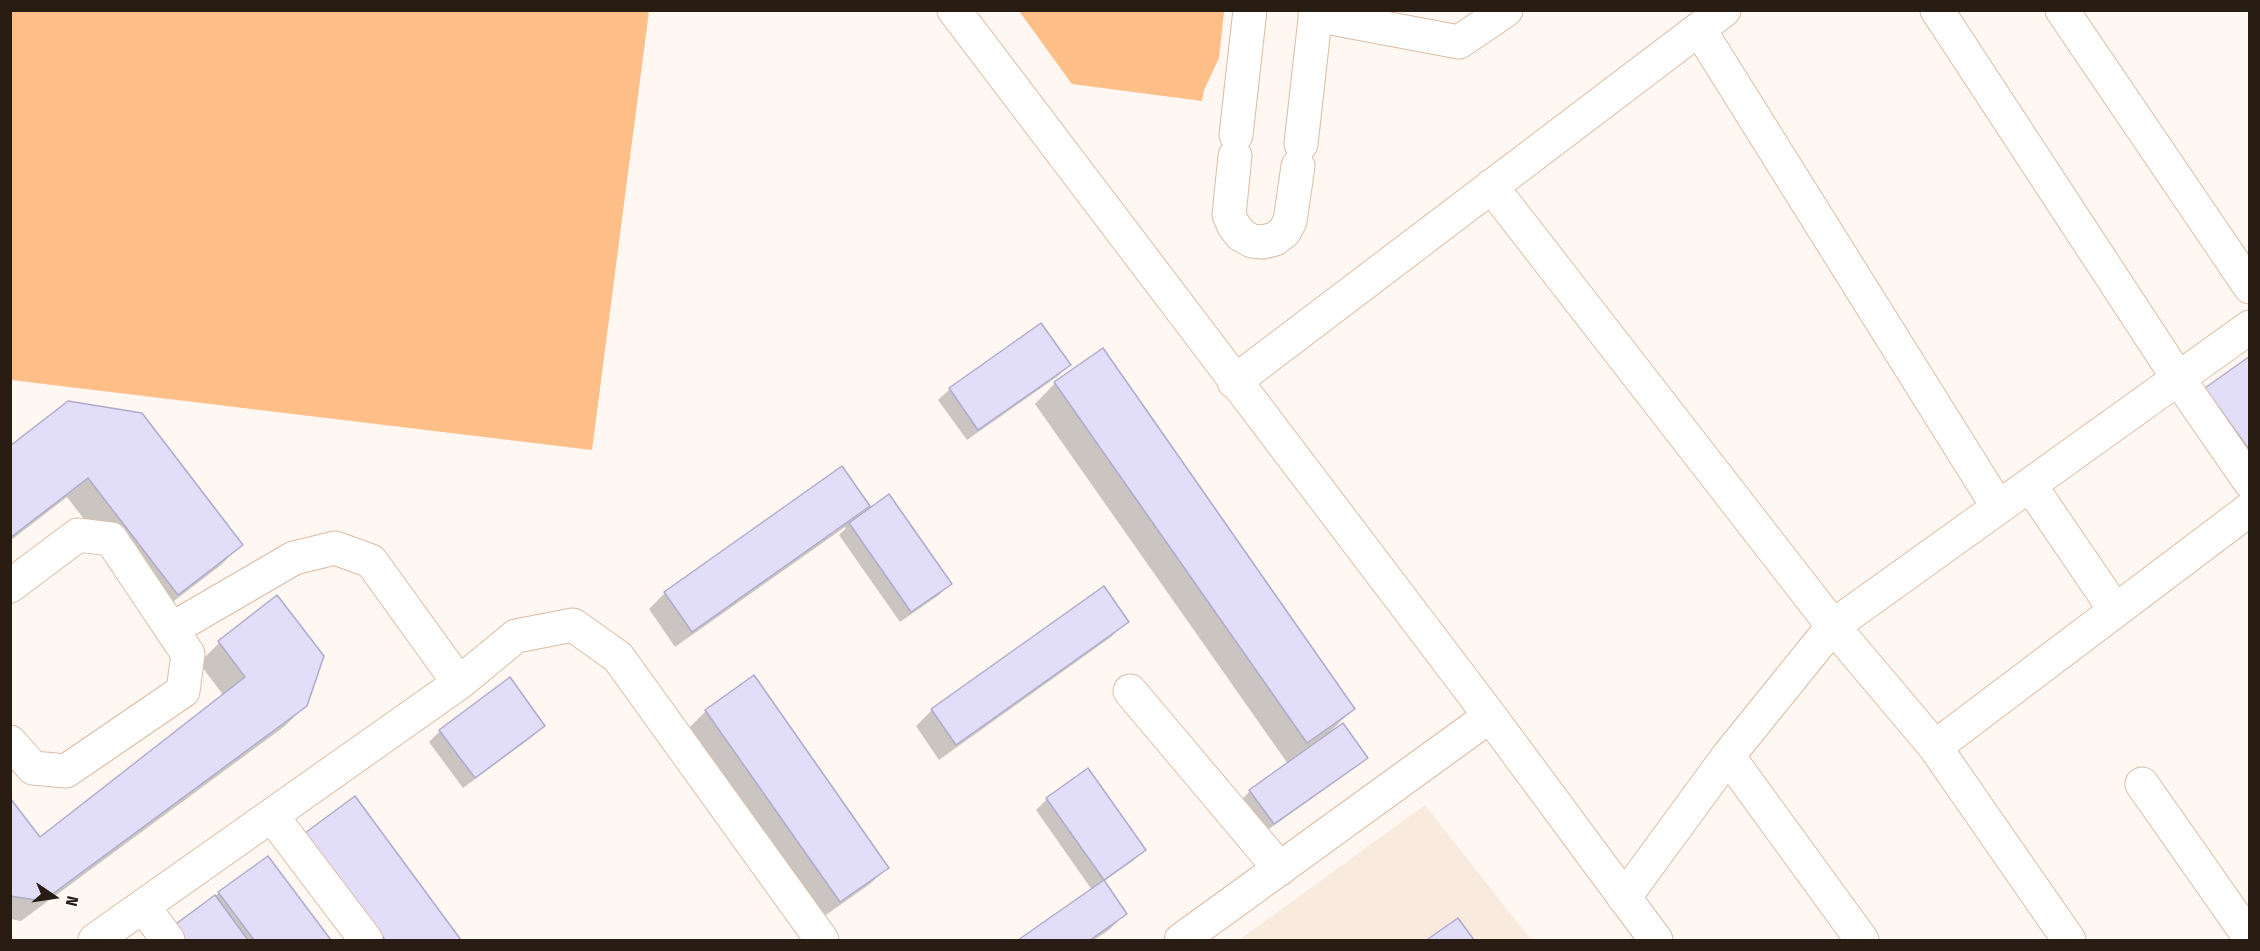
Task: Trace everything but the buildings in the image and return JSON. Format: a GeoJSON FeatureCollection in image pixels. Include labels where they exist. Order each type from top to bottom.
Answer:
{"type":"FeatureCollection","features":[{"type":"Feature","properties":{"kind":"street"},"geometry":{"type":"LineString","coordinates":[[954,10],[1234,382],[1490,716],[1656,940]]}},
{"type":"Feature","properties":{"kind":"street"},"geometry":{"type":"LineString","coordinates":[[1250,10],[1229,215],[1241,235],[1252,241],[1263,242],[1275,239],[1284,232],[1290,221],[1316,13],[1459,42],[1506,10]]}},
{"type":"Feature","properties":{"kind":"street"},"geometry":{"type":"LineString","coordinates":[[1937,10],[2178,378],[2250,482]]}},
{"type":"Feature","properties":{"kind":"street"},"geometry":{"type":"LineString","coordinates":[[2062,10],[2250,286]]}},
{"type":"Feature","properties":{"kind":"street"},"geometry":{"type":"LineString","coordinates":[[1234,382],[1711,20],[1998,507]]}},
{"type":"Feature","properties":{"kind":"street"},"geometry":{"type":"LineString","coordinates":[[1491,186],[1833,626],[1935,747],[2069,940]]}},
{"type":"Feature","properties":{"kind":"street"},"geometry":{"type":"LineString","coordinates":[[1624,898],[1728,756],[1833,626],[2250,327]]}},
{"type":"Feature","properties":{"kind":"street"},"geometry":{"type":"LineString","coordinates":[[2030,485],[2115,610]]}},
{"type":"Feature","properties":{"kind":"street"},"geometry":{"type":"LineString","coordinates":[[1935,747],[2250,509]]}},
{"type":"Feature","properties":{"kind":"street"},"geometry":{"type":"LineString","coordinates":[[10,586],[78,535],[111,539],[188,654],[183,691],[66,771],[33,768],[10,742]]}},
{"type":"Feature","properties":{"kind":"street"},"geometry":{"type":"LineString","coordinates":[[172,629],[294,558],[335,548],[371,561],[459,683]]}},
{"type":"Feature","properties":{"kind":"street"},"geometry":{"type":"LineString","coordinates":[[95,940],[459,683],[516,636],[573,625],[618,657],[822,940]]}},
{"type":"Feature","properties":{"kind":"street"},"geometry":{"type":"LineString","coordinates":[[1130,691],[1280,869]]}},
{"type":"Feature","properties":{"kind":"street"},"geometry":{"type":"LineString","coordinates":[[1181,940],[1490,716]]}},
{"type":"Feature","properties":{"kind":"street"},"geometry":{"type":"LineString","coordinates":[[1728,756],[1862,940]]}},
{"type":"Feature","properties":{"kind":"street"},"geometry":{"type":"LineString","coordinates":[[2142,784],[2250,938]]}},
{"type":"Feature","properties":{"kind":"street"},"geometry":{"type":"LineString","coordinates":[[272,816],[366,940]]}},
{"type":"Feature","properties":{"kind":"street"},"geometry":{"type":"LineString","coordinates":[[143,906],[168,940]]}},
{"type":"Feature","properties":{"kind":"shaded area"},"geometry":{"type":"Polygon","coordinates":[[[11,10],[649,11],[592,450],[11,380],[11,10]]]}},
{"type":"Feature","properties":{"kind":"shaded area"},"geometry":{"type":"Polygon","coordinates":[[[1019,11],[1224,11],[1219,58],[1204,90],[1202,101],[1072,84],[1019,11]]]}},
{"type":"Feature","properties":{"kind":"shaded area"},"geometry":{"type":"Polygon","coordinates":[[[1425,805],[1531,940],[1239,940],[1425,805]]]}}]}
